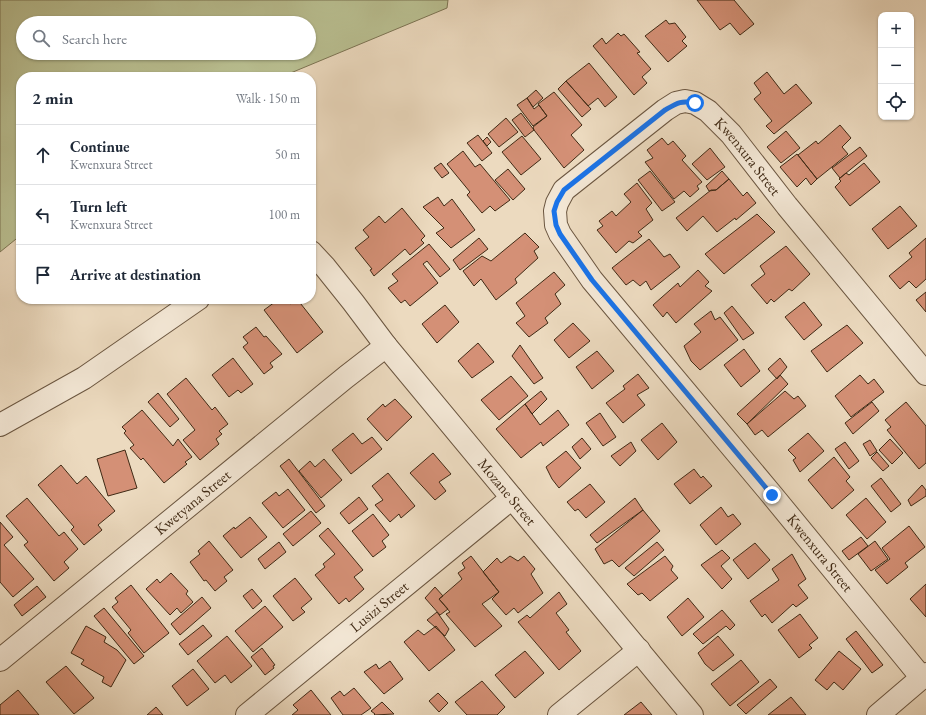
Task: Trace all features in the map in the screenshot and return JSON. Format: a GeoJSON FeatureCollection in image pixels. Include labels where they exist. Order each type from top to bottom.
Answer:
{"type":"FeatureCollection","features":[{"type":"Feature","properties":{"kind":"street","name":"Kwenxura Street"},"geometry":{"type":"LineString","coordinates":[[878,715],[924,676],[592,280],[560,234],[556,225],[554,211],[557,202],[564,190],[665,110],[676,103],[685,101],[695,103],[708,110],[731,134],[787,206],[926,374]]}},
{"type":"Feature","properties":{"kind":"street","name":"Mozane Street"},"geometry":{"type":"LineString","coordinates":[[318,259],[386,346],[692,715]]}},
{"type":"Feature","properties":{"kind":"street"},"geometry":{"type":"LineString","coordinates":[[0,426],[84,378],[191,304]]}},
{"type":"Feature","properties":{"kind":"street","name":"Kwetyana Street"},"geometry":{"type":"LineString","coordinates":[[0,660],[386,346]]}},
{"type":"Feature","properties":{"kind":"street","name":"Lusizi Street"},"geometry":{"type":"LineString","coordinates":[[247,715],[512,498]]}},
{"type":"Feature","properties":{"kind":"street"},"geometry":{"type":"LineString","coordinates":[[559,715],[639,650]]}},
{"type":"Feature","properties":{"kind":"green space"},"geometry":{"type":"Polygon","coordinates":[[[0,0],[448,0],[447,8],[293,72],[16,72],[16,239],[0,252],[0,0]]]}},
{"type":"Feature","properties":{"kind":"building"},"geometry":{"type":"Polygon","coordinates":[[[697,0],[734,0],[754,24],[740,35],[730,23],[720,30],[697,0]]]}},
{"type":"Feature","properties":{"kind":"building"},"geometry":{"type":"Polygon","coordinates":[[[666,20],[669,24],[675,23],[686,37],[682,41],[687,46],[668,62],[645,36],[666,20]]]}},
{"type":"Feature","properties":{"kind":"building"},"geometry":{"type":"Polygon","coordinates":[[[618,33],[621,36],[624,34],[640,52],[637,53],[651,69],[642,77],[647,83],[634,95],[593,46],[602,38],[606,44],[618,33]]]}},
{"type":"Feature","properties":{"kind":"building"},"geometry":{"type":"Polygon","coordinates":[[[589,63],[617,97],[605,107],[598,98],[588,106],[566,81],[589,63]]]}},
{"type":"Feature","properties":{"kind":"building"},"geometry":{"type":"Polygon","coordinates":[[[767,72],[784,94],[796,84],[812,103],[774,134],[766,126],[772,121],[754,99],[761,93],[754,83],[767,72]]]}},
{"type":"Feature","properties":{"kind":"building"},"geometry":{"type":"Polygon","coordinates":[[[566,81],[591,109],[582,117],[558,89],[566,81]]]}},
{"type":"Feature","properties":{"kind":"building"},"geometry":{"type":"Polygon","coordinates":[[[536,90],[543,98],[533,107],[527,98],[536,90]]]}},
{"type":"Feature","properties":{"kind":"building"},"geometry":{"type":"Polygon","coordinates":[[[554,92],[582,125],[571,135],[584,150],[564,168],[533,127],[547,116],[538,104],[554,92]]]}},
{"type":"Feature","properties":{"kind":"building"},"geometry":{"type":"Polygon","coordinates":[[[527,98],[534,109],[539,105],[547,116],[533,126],[517,105],[527,98]]]}},
{"type":"Feature","properties":{"kind":"building"},"geometry":{"type":"Polygon","coordinates":[[[521,113],[534,130],[525,137],[512,120],[521,113]]]}},
{"type":"Feature","properties":{"kind":"building"},"geometry":{"type":"Polygon","coordinates":[[[506,118],[518,132],[499,147],[488,134],[506,118]]]}},
{"type":"Feature","properties":{"kind":"building"},"geometry":{"type":"Polygon","coordinates":[[[840,125],[851,138],[842,147],[848,154],[817,179],[798,155],[816,141],[818,144],[840,125]]]}},
{"type":"Feature","properties":{"kind":"building"},"geometry":{"type":"Polygon","coordinates":[[[786,131],[800,148],[781,163],[767,147],[786,131]]]}},
{"type":"Feature","properties":{"kind":"building"},"geometry":{"type":"Polygon","coordinates":[[[478,135],[492,153],[482,161],[467,143],[478,135]]]}},
{"type":"Feature","properties":{"kind":"building"},"geometry":{"type":"Polygon","coordinates":[[[522,136],[541,159],[521,175],[502,152],[522,136]]]}},
{"type":"Feature","properties":{"kind":"building"},"geometry":{"type":"Polygon","coordinates":[[[487,137],[491,142],[487,146],[483,141],[487,137]]]}},
{"type":"Feature","properties":{"kind":"building"},"geometry":{"type":"Polygon","coordinates":[[[662,138],[668,145],[673,141],[686,156],[682,160],[702,182],[697,186],[699,189],[690,197],[684,191],[674,199],[645,162],[653,158],[647,150],[662,138]]]}},
{"type":"Feature","properties":{"kind":"building"},"geometry":{"type":"Polygon","coordinates":[[[860,147],[867,156],[840,178],[832,168],[860,147]]]}},
{"type":"Feature","properties":{"kind":"building"},"geometry":{"type":"Polygon","coordinates":[[[710,148],[725,167],[707,180],[692,164],[710,148]]]}},
{"type":"Feature","properties":{"kind":"building"},"geometry":{"type":"Polygon","coordinates":[[[463,151],[475,167],[480,164],[510,200],[495,211],[490,206],[482,213],[467,195],[470,192],[447,164],[463,151]]]}},
{"type":"Feature","properties":{"kind":"building"},"geometry":{"type":"Polygon","coordinates":[[[797,154],[817,179],[811,185],[806,178],[797,187],[780,167],[797,154]]]}},
{"type":"Feature","properties":{"kind":"building"},"geometry":{"type":"Polygon","coordinates":[[[441,163],[449,173],[442,178],[434,168],[441,163]]]}},
{"type":"Feature","properties":{"kind":"building"},"geometry":{"type":"Polygon","coordinates":[[[864,163],[880,182],[850,206],[835,187],[841,181],[839,179],[846,173],[849,175],[864,163]]]}},
{"type":"Feature","properties":{"kind":"building"},"geometry":{"type":"Polygon","coordinates":[[[508,169],[525,189],[513,200],[495,180],[508,169]]]}},
{"type":"Feature","properties":{"kind":"building"},"geometry":{"type":"Polygon","coordinates":[[[650,171],[675,202],[662,211],[638,180],[650,171]]]}},
{"type":"Feature","properties":{"kind":"building"},"geometry":{"type":"Polygon","coordinates":[[[722,171],[729,179],[716,190],[709,191],[706,186],[722,171]]]}},
{"type":"Feature","properties":{"kind":"building"},"geometry":{"type":"Polygon","coordinates":[[[729,179],[743,196],[747,192],[756,203],[736,220],[735,218],[717,232],[703,216],[687,231],[676,218],[711,190],[716,190],[729,179]]]}},
{"type":"Feature","properties":{"kind":"building"},"geometry":{"type":"Polygon","coordinates":[[[637,183],[652,203],[646,209],[653,220],[638,232],[642,236],[633,243],[629,241],[616,253],[597,230],[603,226],[599,221],[612,211],[616,216],[631,202],[624,194],[637,183]]]}},
{"type":"Feature","properties":{"kind":"building"},"geometry":{"type":"Polygon","coordinates":[[[438,197],[444,206],[452,199],[475,230],[451,248],[436,233],[444,228],[423,207],[438,197]]]}},
{"type":"Feature","properties":{"kind":"building"},"geometry":{"type":"Polygon","coordinates":[[[900,206],[917,226],[888,249],[872,229],[900,206]]]}},
{"type":"Feature","properties":{"kind":"building"},"geometry":{"type":"Polygon","coordinates":[[[402,208],[425,236],[421,240],[424,243],[410,255],[405,249],[374,276],[370,270],[372,269],[355,248],[369,237],[363,230],[379,216],[385,223],[402,208]]]}},
{"type":"Feature","properties":{"kind":"building"},"geometry":{"type":"Polygon","coordinates":[[[757,214],[775,232],[724,274],[705,254],[757,214]]]}},
{"type":"Feature","properties":{"kind":"building"},"geometry":{"type":"Polygon","coordinates":[[[525,233],[539,247],[534,251],[538,258],[515,279],[517,283],[496,300],[481,279],[474,286],[463,271],[482,256],[491,261],[525,233]]]}},
{"type":"Feature","properties":{"kind":"building"},"geometry":{"type":"Polygon","coordinates":[[[479,238],[488,249],[460,270],[453,260],[479,238]]]}},
{"type":"Feature","properties":{"kind":"building"},"geometry":{"type":"Polygon","coordinates":[[[926,238],[926,279],[916,288],[909,281],[900,289],[889,276],[912,257],[909,253],[926,238]]]}},
{"type":"Feature","properties":{"kind":"building"},"geometry":{"type":"Polygon","coordinates":[[[649,239],[664,257],[670,254],[680,267],[651,290],[646,281],[640,286],[633,280],[626,285],[612,268],[649,239]]]}},
{"type":"Feature","properties":{"kind":"building"},"geometry":{"type":"Polygon","coordinates":[[[429,244],[450,269],[440,277],[427,261],[423,264],[438,283],[410,306],[405,300],[401,303],[388,288],[398,281],[392,274],[429,244]]]}},
{"type":"Feature","properties":{"kind":"building"},"geometry":{"type":"Polygon","coordinates":[[[786,246],[810,274],[792,291],[789,289],[774,302],[771,299],[767,304],[751,285],[765,274],[760,266],[786,246]]]}},
{"type":"Feature","properties":{"kind":"building"},"geometry":{"type":"Polygon","coordinates":[[[698,270],[709,282],[705,286],[712,291],[676,323],[667,312],[663,317],[653,305],[678,283],[680,287],[698,270]]]}},
{"type":"Feature","properties":{"kind":"building"},"geometry":{"type":"Polygon","coordinates":[[[554,272],[565,285],[555,294],[561,304],[545,318],[548,323],[529,337],[516,323],[525,316],[516,303],[554,272]]]}},
{"type":"Feature","properties":{"kind":"building"},"geometry":{"type":"Polygon","coordinates":[[[926,292],[926,312],[916,300],[926,292]]]}},
{"type":"Feature","properties":{"kind":"building"},"geometry":{"type":"Polygon","coordinates":[[[804,302],[822,325],[804,340],[785,317],[804,302]]]}},
{"type":"Feature","properties":{"kind":"building"},"geometry":{"type":"Polygon","coordinates":[[[272,304],[301,304],[323,332],[297,353],[264,310],[272,304]]]}},
{"type":"Feature","properties":{"kind":"building"},"geometry":{"type":"Polygon","coordinates":[[[445,305],[459,322],[437,343],[422,324],[445,305]]]}},
{"type":"Feature","properties":{"kind":"building"},"geometry":{"type":"Polygon","coordinates":[[[732,306],[754,333],[743,340],[724,313],[732,306]]]}},
{"type":"Feature","properties":{"kind":"building"},"geometry":{"type":"Polygon","coordinates":[[[711,311],[715,320],[720,317],[738,340],[700,370],[691,361],[684,346],[701,332],[694,324],[711,311]]]}},
{"type":"Feature","properties":{"kind":"building"},"geometry":{"type":"Polygon","coordinates":[[[573,323],[590,341],[569,358],[554,340],[573,323]]]}},
{"type":"Feature","properties":{"kind":"building"},"geometry":{"type":"Polygon","coordinates":[[[847,325],[863,343],[827,372],[811,351],[847,325]]]}},
{"type":"Feature","properties":{"kind":"building"},"geometry":{"type":"Polygon","coordinates":[[[256,327],[282,354],[270,363],[273,367],[264,374],[243,347],[248,343],[243,337],[256,327]]]}},
{"type":"Feature","properties":{"kind":"building"},"geometry":{"type":"Polygon","coordinates":[[[478,343],[494,362],[472,378],[458,361],[478,343]]]}},
{"type":"Feature","properties":{"kind":"building"},"geometry":{"type":"Polygon","coordinates":[[[520,345],[543,378],[534,384],[512,356],[520,345]]]}},
{"type":"Feature","properties":{"kind":"building"},"geometry":{"type":"Polygon","coordinates":[[[744,349],[760,371],[741,387],[724,365],[744,349]]]}},
{"type":"Feature","properties":{"kind":"building"},"geometry":{"type":"Polygon","coordinates":[[[597,351],[614,371],[592,389],[576,367],[597,351]]]}},
{"type":"Feature","properties":{"kind":"building"},"geometry":{"type":"Polygon","coordinates":[[[233,358],[253,384],[241,393],[238,390],[229,397],[212,375],[233,358]]]}},
{"type":"Feature","properties":{"kind":"building"},"geometry":{"type":"Polygon","coordinates":[[[780,358],[787,367],[777,379],[768,369],[780,358]]]}},
{"type":"Feature","properties":{"kind":"building"},"geometry":{"type":"Polygon","coordinates":[[[638,374],[649,388],[637,395],[645,405],[623,423],[606,403],[625,389],[623,386],[638,374]]]}},
{"type":"Feature","properties":{"kind":"building"},"geometry":{"type":"Polygon","coordinates":[[[780,375],[788,384],[747,424],[737,414],[780,375]]]}},
{"type":"Feature","properties":{"kind":"building"},"geometry":{"type":"Polygon","coordinates":[[[860,375],[868,384],[874,379],[884,392],[851,417],[835,396],[860,375]]]}},
{"type":"Feature","properties":{"kind":"building"},"geometry":{"type":"Polygon","coordinates":[[[511,376],[528,396],[499,420],[481,400],[511,376]]]}},
{"type":"Feature","properties":{"kind":"building"},"geometry":{"type":"Polygon","coordinates":[[[186,378],[212,410],[215,407],[228,424],[219,431],[222,434],[216,439],[219,444],[200,460],[183,440],[195,430],[167,394],[186,378]]]}},
{"type":"Feature","properties":{"kind":"building"},"geometry":{"type":"Polygon","coordinates":[[[541,391],[547,399],[532,414],[525,404],[541,391]]]}},
{"type":"Feature","properties":{"kind":"building"},"geometry":{"type":"Polygon","coordinates":[[[785,391],[794,399],[798,396],[806,406],[768,437],[762,430],[755,435],[747,424],[785,391]]]}},
{"type":"Feature","properties":{"kind":"building"},"geometry":{"type":"Polygon","coordinates":[[[158,393],[179,419],[170,427],[148,402],[158,393]]]}},
{"type":"Feature","properties":{"kind":"building"},"geometry":{"type":"Polygon","coordinates":[[[395,399],[412,417],[387,441],[367,419],[383,404],[385,407],[395,399]]]}},
{"type":"Feature","properties":{"kind":"building"},"geometry":{"type":"Polygon","coordinates":[[[872,402],[879,411],[853,434],[845,423],[872,402]]]}},
{"type":"Feature","properties":{"kind":"building"},"geometry":{"type":"Polygon","coordinates":[[[906,402],[926,426],[926,463],[919,469],[887,430],[891,427],[885,420],[906,402]]]}},
{"type":"Feature","properties":{"kind":"building"},"geometry":{"type":"Polygon","coordinates":[[[525,404],[540,425],[558,410],[569,425],[543,446],[541,442],[521,458],[496,429],[525,404]]]}},
{"type":"Feature","properties":{"kind":"building"},"geometry":{"type":"Polygon","coordinates":[[[142,410],[173,446],[178,439],[192,457],[185,462],[187,464],[164,483],[143,458],[141,460],[130,448],[134,445],[124,433],[126,431],[122,427],[142,410]]]}},
{"type":"Feature","properties":{"kind":"building"},"geometry":{"type":"Polygon","coordinates":[[[600,413],[616,437],[603,446],[586,423],[600,413]]]}},
{"type":"Feature","properties":{"kind":"building"},"geometry":{"type":"Polygon","coordinates":[[[662,423],[677,442],[658,460],[641,440],[662,423]]]}},
{"type":"Feature","properties":{"kind":"building"},"geometry":{"type":"Polygon","coordinates":[[[353,433],[362,444],[372,437],[382,449],[351,474],[332,450],[353,433]]]}},
{"type":"Feature","properties":{"kind":"building"},"geometry":{"type":"Polygon","coordinates":[[[808,433],[824,451],[800,472],[793,460],[796,458],[788,450],[808,433]]]}},
{"type":"Feature","properties":{"kind":"building"},"geometry":{"type":"Polygon","coordinates":[[[582,438],[591,449],[580,459],[572,447],[582,438]]]}},
{"type":"Feature","properties":{"kind":"building"},"geometry":{"type":"Polygon","coordinates":[[[890,439],[903,453],[892,464],[879,450],[890,439]]]}},
{"type":"Feature","properties":{"kind":"building"},"geometry":{"type":"Polygon","coordinates":[[[870,440],[877,451],[870,456],[863,444],[870,440]]]}},
{"type":"Feature","properties":{"kind":"building"},"geometry":{"type":"Polygon","coordinates":[[[631,442],[636,451],[620,466],[611,456],[631,442]]]}},
{"type":"Feature","properties":{"kind":"building"},"geometry":{"type":"Polygon","coordinates":[[[845,442],[859,461],[849,469],[835,449],[845,442]]]}},
{"type":"Feature","properties":{"kind":"building"},"geometry":{"type":"Polygon","coordinates":[[[125,450],[137,488],[108,496],[97,459],[125,450]]]}},
{"type":"Feature","properties":{"kind":"building"},"geometry":{"type":"Polygon","coordinates":[[[566,451],[581,468],[559,488],[552,479],[546,467],[566,451]]]}},
{"type":"Feature","properties":{"kind":"building"},"geometry":{"type":"Polygon","coordinates":[[[877,452],[889,466],[883,471],[871,458],[877,452]]]}},
{"type":"Feature","properties":{"kind":"building"},"geometry":{"type":"Polygon","coordinates":[[[433,453],[451,474],[439,482],[446,491],[435,500],[410,473],[433,453]]]}},
{"type":"Feature","properties":{"kind":"building"},"geometry":{"type":"Polygon","coordinates":[[[834,457],[850,477],[846,481],[854,490],[832,509],[808,480],[834,457]]]}},
{"type":"Feature","properties":{"kind":"building"},"geometry":{"type":"Polygon","coordinates":[[[289,459],[325,506],[316,513],[280,466],[289,459]]]}},
{"type":"Feature","properties":{"kind":"building"},"geometry":{"type":"Polygon","coordinates":[[[324,459],[342,480],[321,498],[299,471],[310,461],[315,467],[324,459]]]}},
{"type":"Feature","properties":{"kind":"building"},"geometry":{"type":"Polygon","coordinates":[[[61,465],[77,484],[86,476],[115,511],[98,525],[102,530],[84,545],[71,530],[74,527],[38,485],[61,465]]]}},
{"type":"Feature","properties":{"kind":"building"},"geometry":{"type":"Polygon","coordinates":[[[694,469],[701,478],[703,476],[712,486],[690,504],[674,484],[694,469]]]}},
{"type":"Feature","properties":{"kind":"building"},"geometry":{"type":"Polygon","coordinates":[[[388,473],[415,506],[401,518],[399,514],[390,522],[375,505],[383,500],[372,486],[388,473]]]}},
{"type":"Feature","properties":{"kind":"building"},"geometry":{"type":"Polygon","coordinates":[[[881,478],[901,504],[891,512],[871,486],[881,478]]]}},
{"type":"Feature","properties":{"kind":"building"},"geometry":{"type":"Polygon","coordinates":[[[590,484],[605,502],[586,518],[578,509],[575,511],[567,502],[590,484]]]}},
{"type":"Feature","properties":{"kind":"building"},"geometry":{"type":"Polygon","coordinates":[[[922,485],[926,490],[926,496],[911,506],[908,500],[922,485]]]}},
{"type":"Feature","properties":{"kind":"building"},"geometry":{"type":"Polygon","coordinates":[[[288,489],[305,510],[283,528],[262,503],[276,492],[279,496],[288,489]]]}},
{"type":"Feature","properties":{"kind":"building"},"geometry":{"type":"Polygon","coordinates":[[[359,497],[368,509],[349,524],[340,513],[359,497]]]}},
{"type":"Feature","properties":{"kind":"building"},"geometry":{"type":"Polygon","coordinates":[[[27,498],[59,536],[64,532],[78,549],[64,562],[69,568],[54,581],[24,545],[28,542],[6,516],[27,498]]]}},
{"type":"Feature","properties":{"kind":"building"},"geometry":{"type":"Polygon","coordinates":[[[635,498],[643,510],[597,543],[590,535],[635,498]]]}},
{"type":"Feature","properties":{"kind":"building"},"geometry":{"type":"Polygon","coordinates":[[[866,498],[886,522],[867,539],[846,515],[866,498]]]}},
{"type":"Feature","properties":{"kind":"building"},"geometry":{"type":"Polygon","coordinates":[[[721,507],[728,517],[733,514],[741,524],[716,545],[700,525],[721,507]]]}},
{"type":"Feature","properties":{"kind":"building"},"geometry":{"type":"Polygon","coordinates":[[[643,510],[660,531],[619,567],[612,560],[604,564],[595,549],[643,510]]]}},
{"type":"Feature","properties":{"kind":"building"},"geometry":{"type":"Polygon","coordinates":[[[311,511],[321,523],[293,546],[283,534],[311,511]]]}},
{"type":"Feature","properties":{"kind":"building"},"geometry":{"type":"Polygon","coordinates":[[[373,514],[389,535],[382,541],[386,547],[373,557],[352,531],[373,514]]]}},
{"type":"Feature","properties":{"kind":"building"},"geometry":{"type":"Polygon","coordinates":[[[250,517],[267,537],[241,558],[223,536],[250,517]]]}},
{"type":"Feature","properties":{"kind":"building"},"geometry":{"type":"Polygon","coordinates":[[[0,522],[13,537],[4,545],[34,579],[13,597],[0,582],[0,522]]]}},
{"type":"Feature","properties":{"kind":"building"},"geometry":{"type":"Polygon","coordinates":[[[909,526],[925,547],[905,563],[908,567],[887,584],[875,570],[890,559],[882,548],[909,526]]]}},
{"type":"Feature","properties":{"kind":"building"},"geometry":{"type":"Polygon","coordinates":[[[328,528],[363,570],[354,577],[364,589],[349,602],[346,598],[339,604],[315,575],[325,567],[323,564],[335,554],[319,536],[328,528]]]}},
{"type":"Feature","properties":{"kind":"building"},"geometry":{"type":"Polygon","coordinates":[[[861,537],[868,546],[849,560],[842,551],[861,537]]]}},
{"type":"Feature","properties":{"kind":"building"},"geometry":{"type":"Polygon","coordinates":[[[209,541],[233,570],[224,577],[227,581],[215,591],[206,580],[204,581],[190,562],[200,554],[198,551],[209,541]]]}},
{"type":"Feature","properties":{"kind":"building"},"geometry":{"type":"Polygon","coordinates":[[[875,541],[888,559],[871,571],[858,554],[875,541]]]}},
{"type":"Feature","properties":{"kind":"building"},"geometry":{"type":"Polygon","coordinates":[[[279,542],[286,552],[265,569],[258,559],[279,542]]]}},
{"type":"Feature","properties":{"kind":"building"},"geometry":{"type":"Polygon","coordinates":[[[657,542],[664,550],[634,576],[625,568],[657,542]]]}},
{"type":"Feature","properties":{"kind":"building"},"geometry":{"type":"Polygon","coordinates":[[[755,543],[770,560],[748,579],[733,560],[755,543]]]}},
{"type":"Feature","properties":{"kind":"building"},"geometry":{"type":"Polygon","coordinates":[[[722,550],[730,558],[721,566],[732,579],[722,589],[701,565],[722,550]]]}},
{"type":"Feature","properties":{"kind":"building"},"geometry":{"type":"Polygon","coordinates":[[[792,554],[806,579],[798,585],[808,598],[796,607],[793,604],[772,623],[765,614],[762,617],[750,601],[779,580],[772,569],[792,554]]]}},
{"type":"Feature","properties":{"kind":"building"},"geometry":{"type":"Polygon","coordinates":[[[471,556],[499,592],[482,604],[502,626],[475,647],[446,614],[450,612],[439,599],[462,579],[458,573],[465,568],[462,563],[471,556]]]}},
{"type":"Feature","properties":{"kind":"building"},"geometry":{"type":"Polygon","coordinates":[[[510,556],[518,561],[524,556],[535,569],[531,574],[543,593],[518,613],[514,608],[506,615],[492,599],[499,592],[483,572],[497,558],[501,563],[510,556]]]}},
{"type":"Feature","properties":{"kind":"building"},"geometry":{"type":"Polygon","coordinates":[[[665,556],[673,566],[671,570],[678,578],[650,601],[642,593],[638,595],[627,584],[665,556]]]}},
{"type":"Feature","properties":{"kind":"building"},"geometry":{"type":"Polygon","coordinates":[[[171,573],[188,591],[186,594],[193,602],[181,613],[177,608],[170,615],[146,589],[157,579],[160,583],[171,573]]]}},
{"type":"Feature","properties":{"kind":"building"},"geometry":{"type":"Polygon","coordinates":[[[295,578],[312,599],[301,608],[305,612],[293,621],[273,596],[295,578]]]}},
{"type":"Feature","properties":{"kind":"building"},"geometry":{"type":"Polygon","coordinates":[[[926,584],[926,617],[910,599],[926,584]]]}},
{"type":"Feature","properties":{"kind":"building"},"geometry":{"type":"Polygon","coordinates":[[[131,585],[169,633],[144,653],[128,633],[131,630],[112,607],[118,602],[115,598],[131,585]]]}},
{"type":"Feature","properties":{"kind":"building"},"geometry":{"type":"Polygon","coordinates":[[[37,586],[46,597],[22,616],[14,605],[37,586]]]}},
{"type":"Feature","properties":{"kind":"building"},"geometry":{"type":"Polygon","coordinates":[[[435,587],[443,596],[439,599],[448,609],[440,615],[425,598],[435,587]]]}},
{"type":"Feature","properties":{"kind":"building"},"geometry":{"type":"Polygon","coordinates":[[[252,589],[262,601],[253,609],[243,596],[252,589]]]}},
{"type":"Feature","properties":{"kind":"building"},"geometry":{"type":"Polygon","coordinates":[[[559,592],[567,604],[556,613],[569,630],[566,632],[581,651],[559,670],[518,622],[527,615],[530,618],[559,592]]]}},
{"type":"Feature","properties":{"kind":"building"},"geometry":{"type":"Polygon","coordinates":[[[202,597],[211,608],[180,635],[171,624],[202,597]]]}},
{"type":"Feature","properties":{"kind":"building"},"geometry":{"type":"Polygon","coordinates":[[[688,598],[704,617],[682,636],[667,617],[688,598]]]}},
{"type":"Feature","properties":{"kind":"building"},"geometry":{"type":"Polygon","coordinates":[[[265,606],[283,627],[253,652],[235,631],[265,606]]]}},
{"type":"Feature","properties":{"kind":"building"},"geometry":{"type":"Polygon","coordinates":[[[104,608],[144,656],[134,664],[94,616],[104,608]]]}},
{"type":"Feature","properties":{"kind":"building"},"geometry":{"type":"Polygon","coordinates":[[[722,610],[735,625],[730,630],[726,626],[703,644],[693,634],[722,610]]]}},
{"type":"Feature","properties":{"kind":"building"},"geometry":{"type":"Polygon","coordinates":[[[437,612],[449,629],[445,636],[427,620],[437,612]]]}},
{"type":"Feature","properties":{"kind":"building"},"geometry":{"type":"Polygon","coordinates":[[[800,614],[818,638],[809,645],[812,648],[799,658],[778,630],[800,614]]]}},
{"type":"Feature","properties":{"kind":"building"},"geometry":{"type":"Polygon","coordinates":[[[203,625],[212,636],[188,655],[179,644],[203,625]]]}},
{"type":"Feature","properties":{"kind":"building"},"geometry":{"type":"Polygon","coordinates":[[[86,626],[106,637],[104,642],[117,650],[126,660],[111,687],[102,682],[104,677],[81,664],[84,660],[71,653],[86,626]]]}},
{"type":"Feature","properties":{"kind":"building"},"geometry":{"type":"Polygon","coordinates":[[[436,626],[455,650],[429,671],[404,642],[418,630],[424,635],[436,626]]]}},
{"type":"Feature","properties":{"kind":"building"},"geometry":{"type":"Polygon","coordinates":[[[856,631],[883,665],[872,673],[846,639],[856,631]]]}},
{"type":"Feature","properties":{"kind":"building"},"geometry":{"type":"Polygon","coordinates":[[[227,636],[252,666],[231,683],[225,675],[215,683],[197,661],[227,636]]]}},
{"type":"Feature","properties":{"kind":"building"},"geometry":{"type":"Polygon","coordinates":[[[718,636],[734,655],[713,671],[705,664],[698,653],[718,636]]]}},
{"type":"Feature","properties":{"kind":"building"},"geometry":{"type":"Polygon","coordinates":[[[262,648],[275,665],[273,666],[274,668],[265,675],[251,657],[262,648]]]}},
{"type":"Feature","properties":{"kind":"building"},"geometry":{"type":"Polygon","coordinates":[[[525,651],[544,673],[515,698],[495,675],[525,651]]]}},
{"type":"Feature","properties":{"kind":"building"},"geometry":{"type":"Polygon","coordinates":[[[839,651],[861,669],[843,690],[834,682],[827,690],[815,680],[839,651]]]}},
{"type":"Feature","properties":{"kind":"building"},"geometry":{"type":"Polygon","coordinates":[[[741,660],[759,682],[730,706],[711,684],[741,660]]]}},
{"type":"Feature","properties":{"kind":"building"},"geometry":{"type":"Polygon","coordinates":[[[390,661],[403,679],[384,694],[364,672],[376,664],[379,669],[390,661]]]}},
{"type":"Feature","properties":{"kind":"building"},"geometry":{"type":"Polygon","coordinates":[[[66,666],[94,698],[74,714],[46,682],[66,666]]]}},
{"type":"Feature","properties":{"kind":"building"},"geometry":{"type":"Polygon","coordinates":[[[193,669],[209,689],[187,706],[172,686],[193,669]]]}},
{"type":"Feature","properties":{"kind":"building"},"geometry":{"type":"Polygon","coordinates":[[[770,679],[777,687],[746,714],[737,705],[770,679]]]}},
{"type":"Feature","properties":{"kind":"building"},"geometry":{"type":"Polygon","coordinates":[[[482,681],[505,707],[497,715],[467,715],[455,702],[482,681]]]}},
{"type":"Feature","properties":{"kind":"building"},"geometry":{"type":"Polygon","coordinates":[[[354,688],[371,708],[361,715],[343,715],[331,698],[340,691],[344,696],[354,688]]]}},
{"type":"Feature","properties":{"kind":"building"},"geometry":{"type":"Polygon","coordinates":[[[18,690],[39,715],[0,715],[0,705],[18,690]]]}},
{"type":"Feature","properties":{"kind":"building"},"geometry":{"type":"Polygon","coordinates":[[[311,690],[331,715],[292,715],[298,710],[293,705],[311,690]]]}},
{"type":"Feature","properties":{"kind":"building"},"geometry":{"type":"Polygon","coordinates":[[[438,693],[448,703],[439,712],[429,701],[438,693]]]}},
{"type":"Feature","properties":{"kind":"building"},"geometry":{"type":"Polygon","coordinates":[[[791,697],[806,715],[768,715],[791,697]]]}},
{"type":"Feature","properties":{"kind":"building"},"geometry":{"type":"Polygon","coordinates":[[[382,702],[394,714],[374,715],[375,714],[371,711],[382,702]]]}},
{"type":"Feature","properties":{"kind":"building"},"geometry":{"type":"Polygon","coordinates":[[[641,702],[652,715],[624,715],[641,702]]]}},
{"type":"Feature","properties":{"kind":"building"},"geometry":{"type":"Polygon","coordinates":[[[156,707],[163,715],[147,715],[156,707]]]}},
{"type":"Feature","properties":{"kind":"route"},"geometry":{"type":"LineString","coordinates":[[695,103],[685,101],[676,103],[665,110],[564,190],[554,211],[556,225],[560,234],[592,280],[772,495]]}}]}
